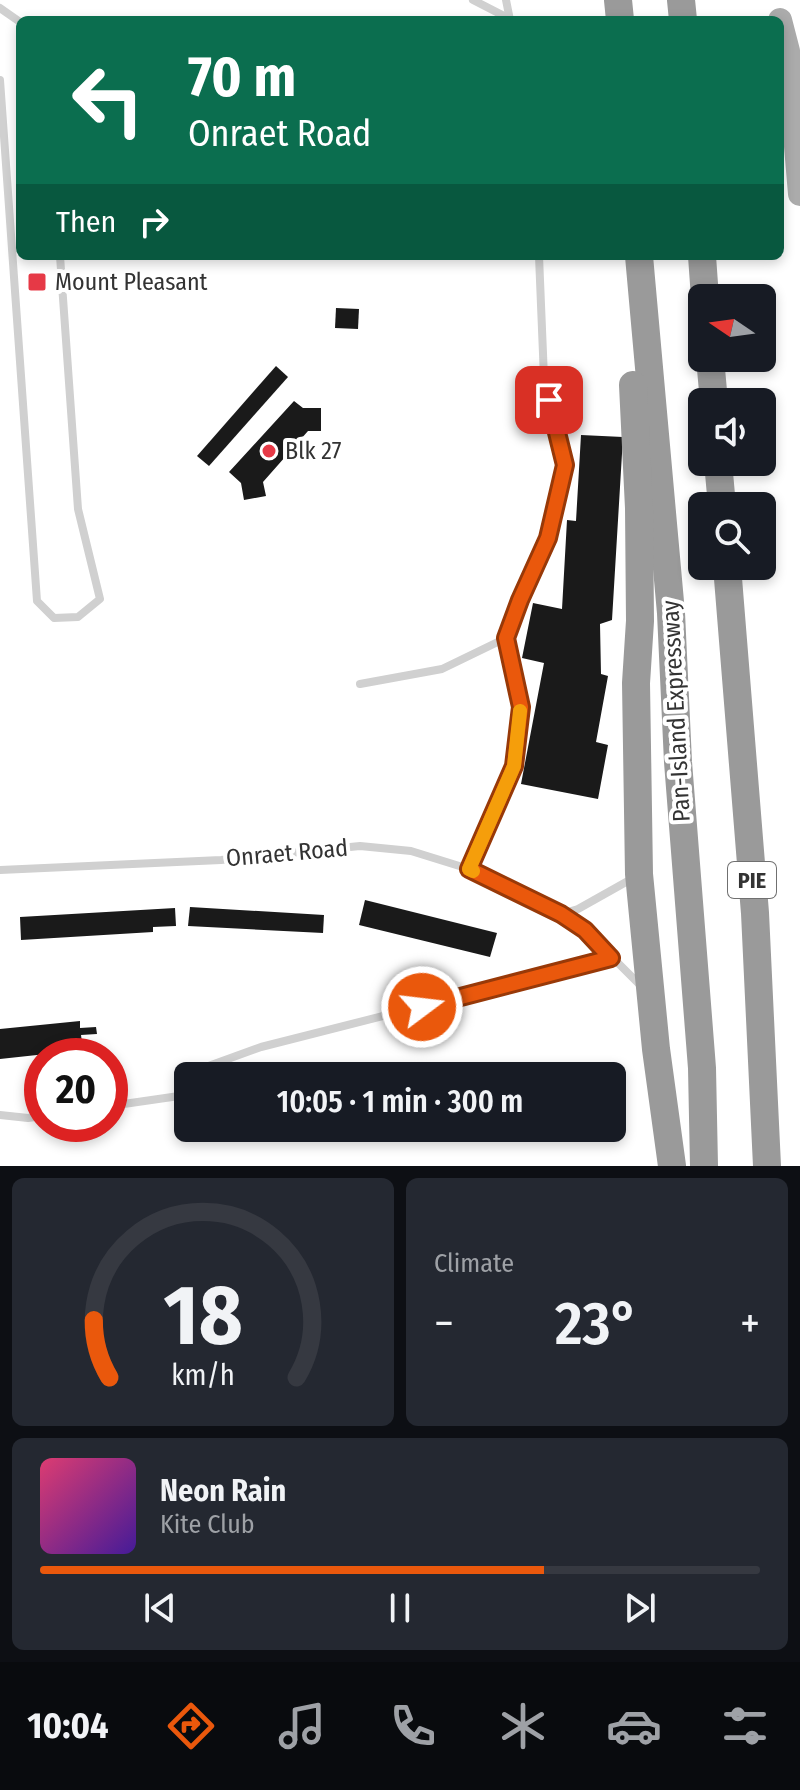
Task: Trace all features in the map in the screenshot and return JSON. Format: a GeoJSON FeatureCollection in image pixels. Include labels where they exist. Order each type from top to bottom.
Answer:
{"type":"FeatureCollection","features":[{"type":"Feature","properties":{"kind":"highway"},"geometry":{"type":"LineString","coordinates":[[638,260],[632,359],[639,536],[640,621],[636,683],[639,874],[672,1166]]}},
{"type":"Feature","properties":{"kind":"highway","name":"Pan-Island Expressway"},"geometry":{"type":"LineString","coordinates":[[638,260],[671,613],[678,762],[702,1068],[704,1166]]}},
{"type":"Feature","properties":{"kind":"highway"},"geometry":{"type":"LineString","coordinates":[[702,260],[704,284]]}},
{"type":"Feature","properties":{"kind":"highway","name":"PIE"},"geometry":{"type":"LineString","coordinates":[[728,580],[755,913],[767,1166]]}},
{"type":"Feature","properties":{"kind":"main road"},"geometry":{"type":"LineString","coordinates":[[784,30],[793,51],[785,92],[795,186]]}},
{"type":"Feature","properties":{"kind":"lane"},"geometry":{"type":"LineString","coordinates":[[473,0],[503,16]]}},
{"type":"Feature","properties":{"kind":"lane"},"geometry":{"type":"LineString","coordinates":[[0,80],[37,601],[54,618],[78,617],[100,599],[78,509],[60,260]]}},
{"type":"Feature","properties":{"kind":"lane"},"geometry":{"type":"LineString","coordinates":[[469,869],[514,766],[521,707],[506,638],[548,538],[565,465],[544,378],[539,260]]}},
{"type":"Feature","properties":{"kind":"lane"},"geometry":{"type":"LineString","coordinates":[[360,684],[442,669],[506,638]]}},
{"type":"Feature","properties":{"kind":"lane","name":"Onraet Road"},"geometry":{"type":"LineString","coordinates":[[0,870],[221,860],[369,846],[411,851],[469,869],[561,914],[585,930],[651,994]]}},
{"type":"Feature","properties":{"kind":"lane"},"geometry":{"type":"LineString","coordinates":[[561,914],[578,909],[639,874]]}},
{"type":"Feature","properties":{"kind":"lane"},"geometry":{"type":"LineString","coordinates":[[220,1062],[261,1047],[611,958]]}},
{"type":"Feature","properties":{"kind":"lane"},"geometry":{"type":"LineString","coordinates":[[128,1103],[174,1097]]}},
{"type":"Feature","properties":{"kind":"lane"},"geometry":{"type":"LineString","coordinates":[[0,1115],[24,1118]]}},
{"type":"Feature","properties":{"kind":"building"},"geometry":{"type":"Polygon","coordinates":[[[336,308],[359,309],[358,329],[335,328],[336,308]]]}},
{"type":"Feature","properties":{"kind":"building"},"geometry":{"type":"Polygon","coordinates":[[[276,366],[288,377],[209,466],[197,456],[276,366]]]}},
{"type":"Feature","properties":{"kind":"building","name":"Blk 27"},"geometry":{"type":"Polygon","coordinates":[[[294,401],[303,408],[321,408],[321,431],[308,431],[263,482],[266,496],[244,500],[241,483],[229,472],[294,401]]]}},
{"type":"Feature","properties":{"kind":"building"},"geometry":{"type":"Polygon","coordinates":[[[581,435],[623,437],[612,620],[600,624],[601,674],[608,676],[596,742],[608,745],[598,799],[521,784],[544,663],[522,658],[533,603],[562,609],[567,520],[576,521],[581,435]]]}},
{"type":"Feature","properties":{"kind":"building"},"geometry":{"type":"Polygon","coordinates":[[[365,900],[497,933],[490,957],[359,925],[365,900]]]}},
{"type":"Feature","properties":{"kind":"building"},"geometry":{"type":"Polygon","coordinates":[[[190,907],[324,915],[323,933],[188,926],[190,907]]]}},
{"type":"Feature","properties":{"kind":"building"},"geometry":{"type":"Polygon","coordinates":[[[175,908],[176,926],[153,927],[153,932],[21,940],[20,917],[175,908]]]}},
{"type":"Feature","properties":{"kind":"building"},"geometry":{"type":"Polygon","coordinates":[[[80,1021],[80,1028],[96,1027],[97,1034],[81,1035],[81,1038],[24,1038],[24,1056],[0,1059],[0,1029],[80,1021]]]}},
{"type":"Feature","properties":{"kind":"slow traffic"},"geometry":{"type":"LineString","coordinates":[[473,871],[469,869],[514,766],[520,711]]}},
{"type":"Feature","properties":{"kind":"place","name":"Mount Pleasant"},"geometry":{"type":"Point","coordinates":[37,282]}},
{"type":"Feature","properties":{"kind":"place","name":"Blk 27"},"geometry":{"type":"Point","coordinates":[269,451]}},
{"type":"Feature","properties":{"kind":"route"},"geometry":{"type":"LineString","coordinates":[[422,1007],[611,958],[585,930],[561,914],[469,869],[514,766],[521,707],[506,638],[548,538],[565,465],[549,400]]}}]}
